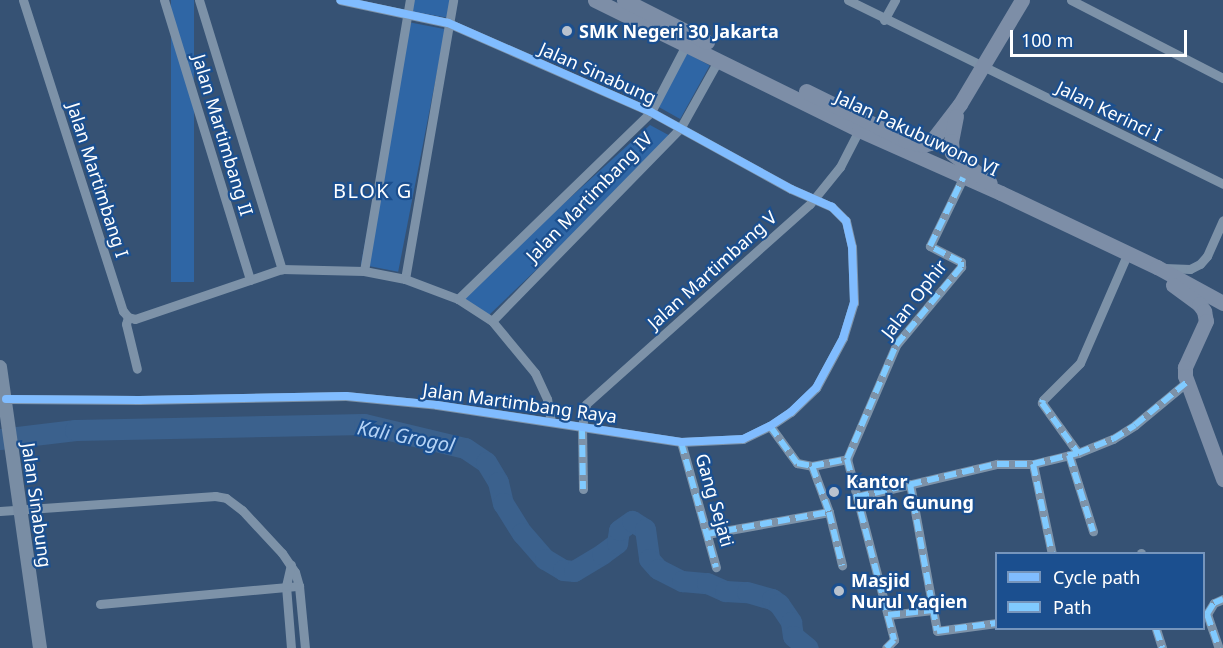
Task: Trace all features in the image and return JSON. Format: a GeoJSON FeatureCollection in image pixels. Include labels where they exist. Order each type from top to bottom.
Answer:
{"type":"FeatureCollection","features":[{"type":"Feature","properties":{"kind":"main road","name":"Jalan Pakubuwono VI"},"geometry":{"type":"LineString","coordinates":[[595,0],[687,43],[859,130],[963,178],[1002,193],[1156,267],[1223,303]]}},
{"type":"Feature","properties":{"kind":"main road","name":"Jalan Pakubuwono VI"},"geometry":{"type":"LineString","coordinates":[[624,0],[914,143],[930,142],[960,104]]}},
{"type":"Feature","properties":{"kind":"main road"},"geometry":{"type":"LineString","coordinates":[[1002,193],[952,153],[952,130],[960,104],[1022,0]]}},
{"type":"Feature","properties":{"kind":"main road"},"geometry":{"type":"LineString","coordinates":[[1156,267],[1167,281],[1199,304],[1204,311],[1206,321],[1185,367],[1187,382],[1223,478]]}},
{"type":"Feature","properties":{"kind":"street","name":"Jalan Martimbang I"},"geometry":{"type":"LineString","coordinates":[[23,0],[123,311],[128,317],[126,324],[137,369]]}},
{"type":"Feature","properties":{"kind":"street","name":"Jalan Martimbang II"},"geometry":{"type":"LineString","coordinates":[[164,0],[250,280]]}},
{"type":"Feature","properties":{"kind":"street","name":"Jalan Martimbang II"},"geometry":{"type":"LineString","coordinates":[[199,0],[282,269]]}},
{"type":"Feature","properties":{"kind":"street","name":"Jalan Sinabung"},"geometry":{"type":"LineString","coordinates":[[340,0],[448,23],[651,112],[791,189],[832,207]]}},
{"type":"Feature","properties":{"kind":"street"},"geometry":{"type":"LineString","coordinates":[[364,271],[410,0]]}},
{"type":"Feature","properties":{"kind":"street"},"geometry":{"type":"LineString","coordinates":[[405,279],[453,0]]}},
{"type":"Feature","properties":{"kind":"street","name":"Jalan Kerinci I"},"geometry":{"type":"LineString","coordinates":[[848,0],[884,20],[1223,184]]}},
{"type":"Feature","properties":{"kind":"street"},"geometry":{"type":"LineString","coordinates":[[884,20],[896,0]]}},
{"type":"Feature","properties":{"kind":"street"},"geometry":{"type":"LineString","coordinates":[[1071,0],[1223,78]]}},
{"type":"Feature","properties":{"kind":"street","name":"Jalan Martimbang IV"},"geometry":{"type":"LineString","coordinates":[[459,299],[651,112],[687,43]]}},
{"type":"Feature","properties":{"kind":"street","name":"Jalan Martimbang IV"},"geometry":{"type":"LineString","coordinates":[[492,321],[681,127],[719,59]]}},
{"type":"Feature","properties":{"kind":"street","name":"Jalan Martimbang V"},"geometry":{"type":"LineString","coordinates":[[582,426],[586,404],[814,199],[840,167],[859,130]]}},
{"type":"Feature","properties":{"kind":"street","name":"Jalan Ophir"},"geometry":{"type":"LineString","coordinates":[[847,459],[896,345],[961,267],[961,262],[930,246],[963,178]]}},
{"type":"Feature","properties":{"kind":"street","name":"Jalan Martimbang Raya"},"geometry":{"type":"LineString","coordinates":[[6,399],[139,400],[346,396],[437,405],[681,442],[743,439],[770,426],[791,412],[816,388],[843,338],[854,303],[852,247],[846,222],[832,207]]}},
{"type":"Feature","properties":{"kind":"street"},"geometry":{"type":"LineString","coordinates":[[1156,267],[1190,269],[1200,264],[1207,256],[1223,220]]}},
{"type":"Feature","properties":{"kind":"street"},"geometry":{"type":"LineString","coordinates":[[1093,531],[1074,454],[1042,404],[1043,400],[1080,363],[1127,255]]}},
{"type":"Feature","properties":{"kind":"street"},"geometry":{"type":"LineString","coordinates":[[128,317],[135,318],[282,269],[364,271],[405,279],[459,299],[492,321],[535,372],[547,399],[551,422]]}},
{"type":"Feature","properties":{"kind":"street","name":"Jalan Sinabung"},"geometry":{"type":"LineString","coordinates":[[0,368],[40,648]]}},
{"type":"Feature","properties":{"kind":"street"},"geometry":{"type":"LineString","coordinates":[[857,497],[997,464],[1033,464],[1074,454],[1113,439],[1135,425],[1187,382]]}},
{"type":"Feature","properties":{"kind":"street"},"geometry":{"type":"LineString","coordinates":[[582,426],[583,489]]}},
{"type":"Feature","properties":{"kind":"street"},"geometry":{"type":"LineString","coordinates":[[770,426],[797,463],[812,466],[847,459],[894,640],[886,648]]}},
{"type":"Feature","properties":{"kind":"street","name":"Gang Sejati"},"geometry":{"type":"LineString","coordinates":[[681,442],[716,567]]}},
{"type":"Feature","properties":{"kind":"street"},"geometry":{"type":"LineString","coordinates":[[1033,464],[1052,552]]}},
{"type":"Feature","properties":{"kind":"street"},"geometry":{"type":"LineString","coordinates":[[812,466],[829,512],[842,565]]}},
{"type":"Feature","properties":{"kind":"street"},"geometry":{"type":"LineString","coordinates":[[910,484],[937,631],[995,623]]}},
{"type":"Feature","properties":{"kind":"street"},"geometry":{"type":"LineString","coordinates":[[0,511],[215,496],[226,498],[242,510],[291,565],[299,586],[305,648]]}},
{"type":"Feature","properties":{"kind":"street"},"geometry":{"type":"LineString","coordinates":[[707,534],[829,512]]}},
{"type":"Feature","properties":{"kind":"street"},"geometry":{"type":"LineString","coordinates":[[291,565],[286,586],[291,648]]}},
{"type":"Feature","properties":{"kind":"street"},"geometry":{"type":"LineString","coordinates":[[100,604],[299,586]]}},
{"type":"Feature","properties":{"kind":"street"},"geometry":{"type":"LineString","coordinates":[[1219,648],[1205,615],[1214,603],[1223,599]]}},
{"type":"Feature","properties":{"kind":"street"},"geometry":{"type":"LineString","coordinates":[[888,615],[933,610]]}},
{"type":"Feature","properties":{"kind":"street"},"geometry":{"type":"LineString","coordinates":[[1156,630],[1162,648]]}},
{"type":"Feature","properties":{"kind":"shaded area"},"geometry":{"type":"Polygon","coordinates":[[[171,0],[194,0],[194,282],[171,282],[171,0]]]}},
{"type":"Feature","properties":{"kind":"shaded area"},"geometry":{"type":"Polygon","coordinates":[[[411,0],[452,0],[449,18],[409,11],[411,0]]]}},
{"type":"Feature","properties":{"kind":"shaded area"},"geometry":{"type":"Polygon","coordinates":[[[408,22],[445,29],[398,272],[361,264],[408,22]]]}},
{"type":"Feature","properties":{"kind":"shaded area"},"geometry":{"type":"Polygon","coordinates":[[[687,53],[710,66],[680,119],[657,106],[687,53]]]}},
{"type":"Feature","properties":{"kind":"shaded area"},"geometry":{"type":"Polygon","coordinates":[[[650,125],[674,138],[488,316],[459,299],[650,125]]]}},
{"type":"Feature","properties":{"kind":"waterway","name":"Kali Grogol"},"geometry":{"type":"LineString","coordinates":[[0,439],[75,430],[364,424],[465,448],[486,462],[498,482],[503,503],[522,533],[545,559],[563,570],[574,571],[602,554],[617,543],[619,530],[632,521],[645,529],[649,559],[658,569],[682,581],[707,583],[725,591],[747,592],[772,599],[779,604],[791,622],[793,636],[808,648]]}},
{"type":"Feature","properties":{"kind":"marked path"},"geometry":{"type":"LineString","coordinates":[[847,459],[896,345],[961,267],[961,262],[930,246],[963,178]]}},
{"type":"Feature","properties":{"kind":"marked path"},"geometry":{"type":"LineString","coordinates":[[857,497],[997,464],[1033,464],[1078,453],[1113,439],[1135,425],[1187,382]]}},
{"type":"Feature","properties":{"kind":"marked path"},"geometry":{"type":"LineString","coordinates":[[1043,400],[1042,403],[1078,453]]}},
{"type":"Feature","properties":{"kind":"marked path"},"geometry":{"type":"LineString","coordinates":[[770,426],[797,463],[812,466],[847,459]]}},
{"type":"Feature","properties":{"kind":"marked path"},"geometry":{"type":"LineString","coordinates":[[582,427],[583,489]]}},
{"type":"Feature","properties":{"kind":"marked path"},"geometry":{"type":"LineString","coordinates":[[681,442],[716,567]]}},
{"type":"Feature","properties":{"kind":"marked path"},"geometry":{"type":"LineString","coordinates":[[1069,455],[1093,531]]}},
{"type":"Feature","properties":{"kind":"marked path"},"geometry":{"type":"LineString","coordinates":[[847,459],[894,640],[886,648]]}},
{"type":"Feature","properties":{"kind":"marked path"},"geometry":{"type":"LineString","coordinates":[[1033,464],[1052,552]]}},
{"type":"Feature","properties":{"kind":"marked path"},"geometry":{"type":"LineString","coordinates":[[812,466],[829,512],[842,565]]}},
{"type":"Feature","properties":{"kind":"marked path"},"geometry":{"type":"LineString","coordinates":[[910,484],[937,631],[995,623]]}},
{"type":"Feature","properties":{"kind":"marked path"},"geometry":{"type":"LineString","coordinates":[[707,534],[829,512]]}},
{"type":"Feature","properties":{"kind":"marked path"},"geometry":{"type":"LineString","coordinates":[[1205,615],[1214,603],[1223,599]]}},
{"type":"Feature","properties":{"kind":"marked path"},"geometry":{"type":"LineString","coordinates":[[888,615],[933,610]]}},
{"type":"Feature","properties":{"kind":"marked path"},"geometry":{"type":"LineString","coordinates":[[1207,614],[1219,648]]}},
{"type":"Feature","properties":{"kind":"marked path"},"geometry":{"type":"LineString","coordinates":[[1156,630],[1162,648]]}},
{"type":"Feature","properties":{"kind":"cycle path"},"geometry":{"type":"LineString","coordinates":[[6,399],[139,400],[346,396],[437,405],[681,442],[743,439],[770,426],[791,412],[816,388],[843,338],[854,303],[852,247],[846,221],[832,207],[791,189],[651,112],[448,23],[340,0]]}},
{"type":"Feature","properties":{"kind":"place","name":"SMK Negeri 30 Jakarta"},"geometry":{"type":"Point","coordinates":[567,31]}},
{"type":"Feature","properties":{"kind":"place","name":"Kantor Lurah Gunung"},"geometry":{"type":"Point","coordinates":[834,492]}},
{"type":"Feature","properties":{"kind":"place","name":"Masjid Nurul Yaqien"},"geometry":{"type":"Point","coordinates":[839,591]}},
{"type":"Feature","properties":{"kind":"district","name":"BLOK G"},"geometry":{"type":"Point","coordinates":[373,190]}}]}
